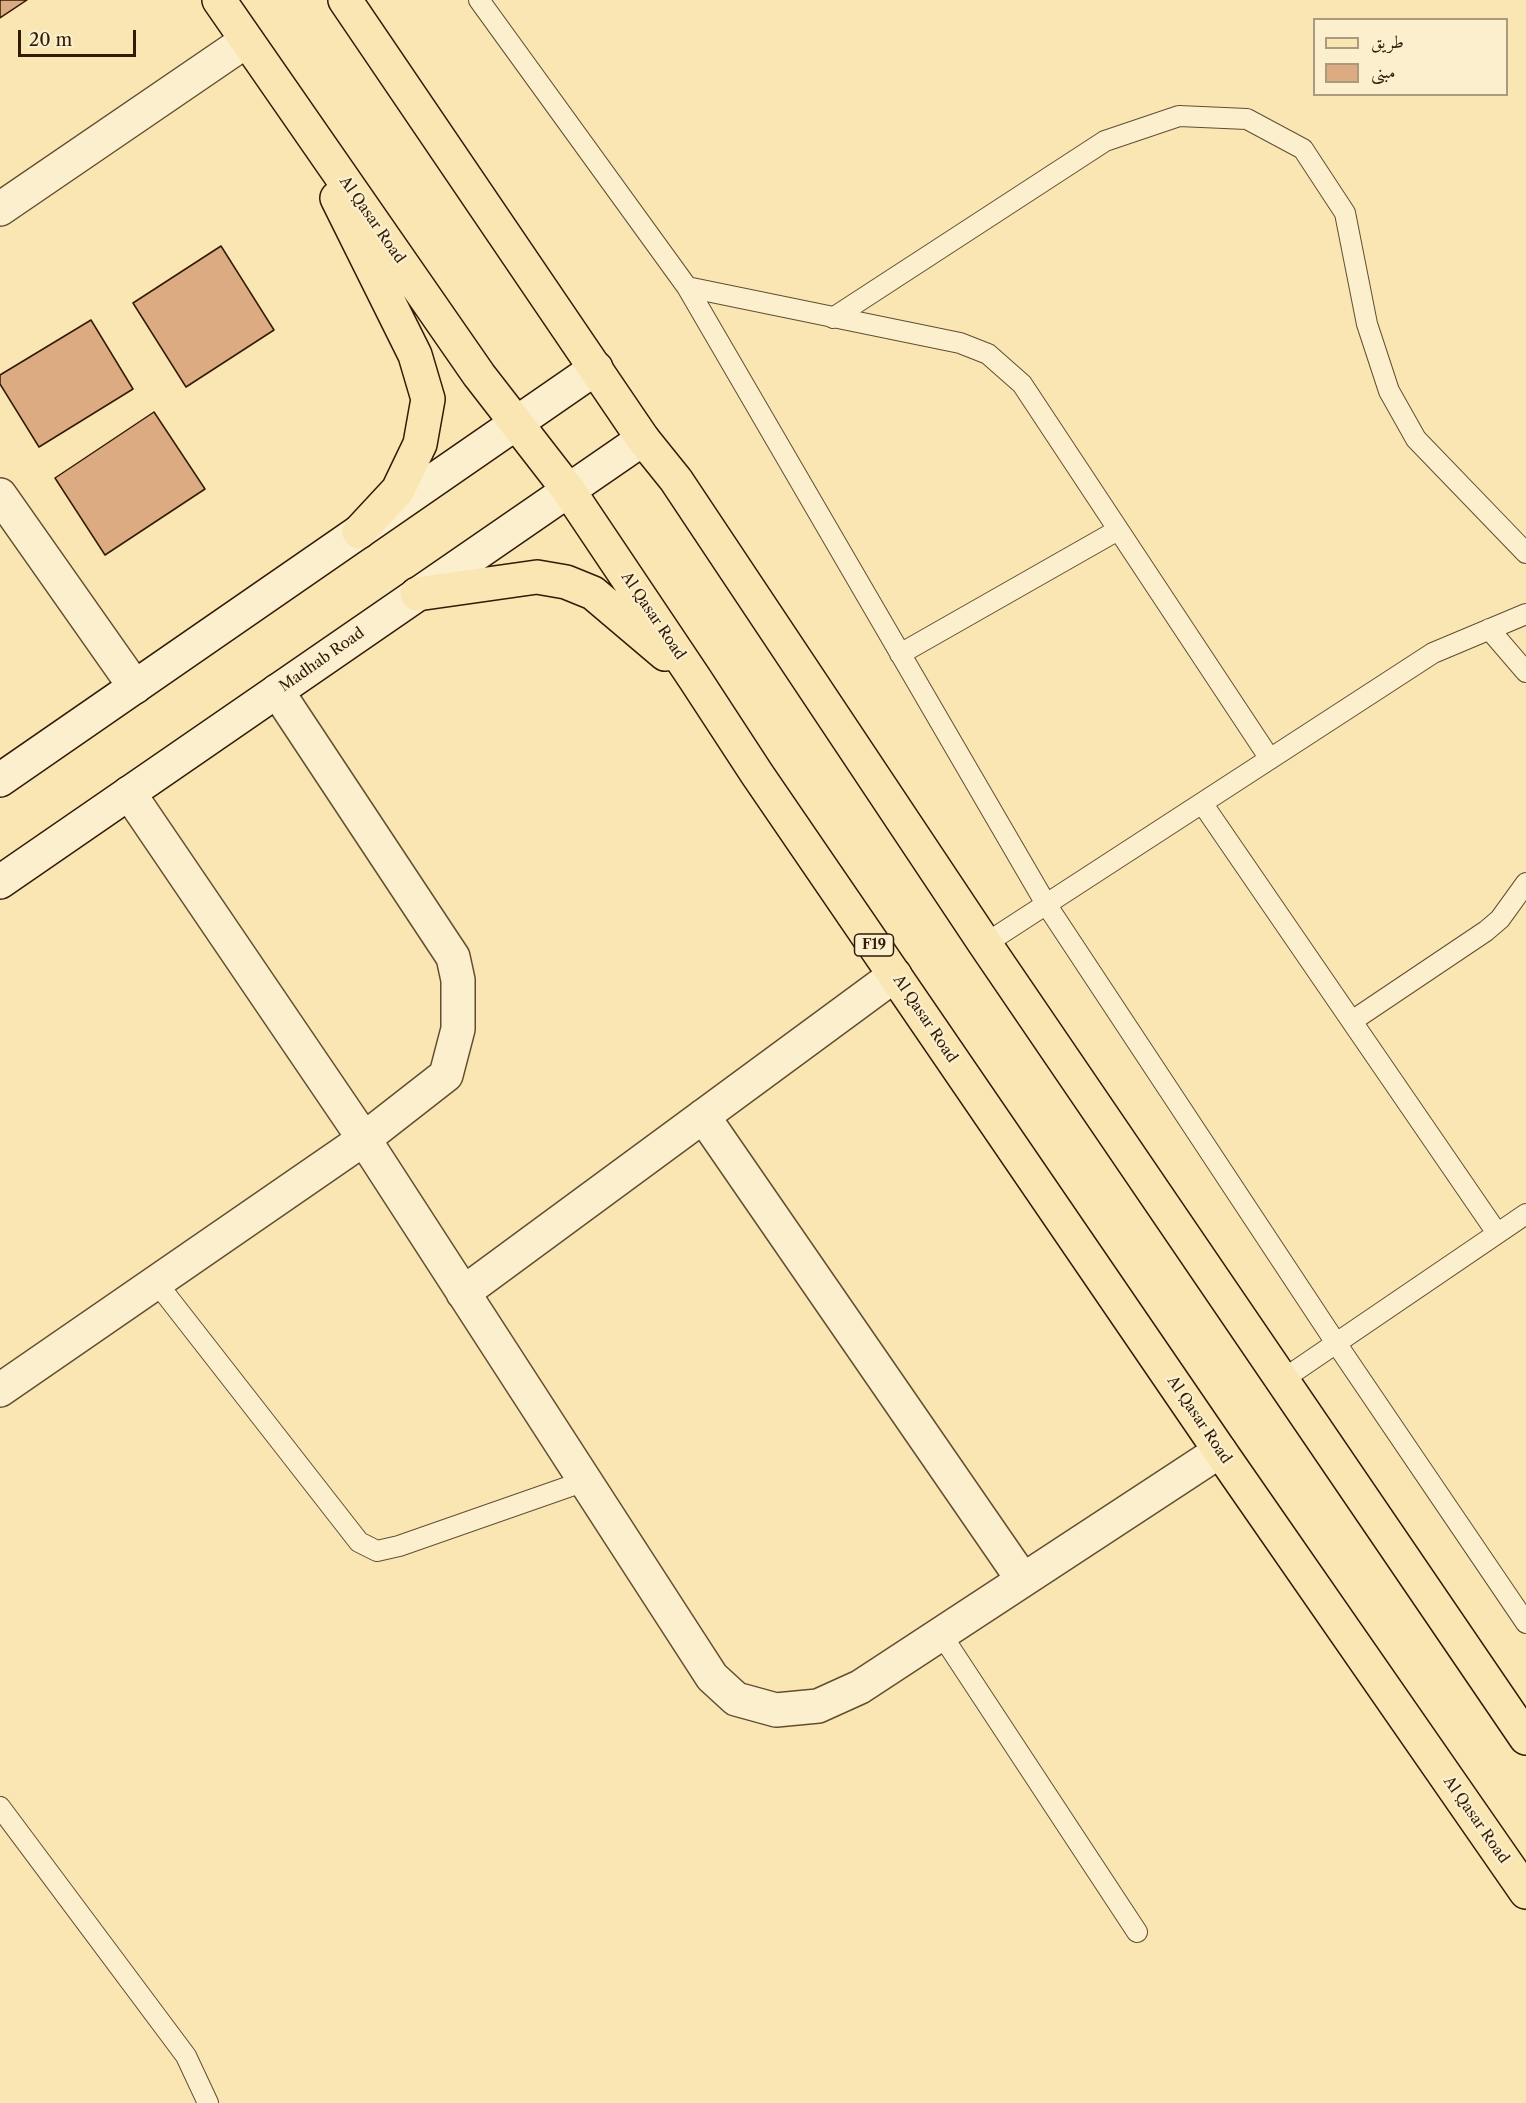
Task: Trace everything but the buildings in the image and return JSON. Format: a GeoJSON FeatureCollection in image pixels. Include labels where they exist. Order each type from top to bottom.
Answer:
{"type":"FeatureCollection","features":[{"type":"Feature","properties":{"kind":"main road","name":"Al Qasar Road"},"geometry":{"type":"LineString","coordinates":[[219,0],[479,375],[569,491],[757,774],[1220,1451],[1526,1892]]}},
{"type":"Feature","properties":{"kind":"main road"},"geometry":{"type":"LineString","coordinates":[[345,0],[644,439],[676,480],[985,944],[1526,1738]]}},
{"type":"Feature","properties":{"kind":"main road"},"geometry":{"type":"LineString","coordinates":[[300,117],[348,223],[415,355],[428,399],[420,444],[398,490],[359,532]]}},
{"type":"Feature","properties":{"kind":"main road"},"geometry":{"type":"LineString","coordinates":[[417,594],[537,576],[566,582],[593,593],[696,679]]}},
{"type":"Feature","properties":{"kind":"street"},"geometry":{"type":"LineString","coordinates":[[0,209],[246,41]]}},
{"type":"Feature","properties":{"kind":"street"},"geometry":{"type":"LineString","coordinates":[[0,780],[596,368]]}},
{"type":"Feature","properties":{"kind":"street","name":"Madhab Road"},"geometry":{"type":"LineString","coordinates":[[0,882],[644,439]]}},
{"type":"Feature","properties":{"kind":"street"},"geometry":{"type":"LineString","coordinates":[[0,495],[135,687]]}},
{"type":"Feature","properties":{"kind":"street"},"geometry":{"type":"LineString","coordinates":[[0,1390],[364,1139],[446,1075],[458,1029],[458,980],[453,957],[277,691]]}},
{"type":"Feature","properties":{"kind":"street"},"geometry":{"type":"LineString","coordinates":[[129,793],[364,1139],[712,1677],[736,1699],[776,1710],[818,1706],[860,1687],[1220,1451]]}},
{"type":"Feature","properties":{"kind":"street"},"geometry":{"type":"LineString","coordinates":[[463,1293],[895,975]]}},
{"type":"Feature","properties":{"kind":"street"},"geometry":{"type":"LineString","coordinates":[[703,1116],[1023,1580]]}},
{"type":"Feature","properties":{"kind":"lane"},"geometry":{"type":"LineString","coordinates":[[479,0],[687,287],[1046,904],[1336,1343],[1526,1623]]}},
{"type":"Feature","properties":{"kind":"lane"},"geometry":{"type":"LineString","coordinates":[[834,318],[1106,141],[1179,116],[1247,119],[1303,149],[1345,213],[1367,324],[1389,391],[1416,439],[1526,553]]}},
{"type":"Feature","properties":{"kind":"lane"},"geometry":{"type":"LineString","coordinates":[[687,287],[960,344],[988,354],[1023,384],[1270,759]]}},
{"type":"Feature","properties":{"kind":"lane"},"geometry":{"type":"LineString","coordinates":[[900,654],[1118,530]]}},
{"type":"Feature","properties":{"kind":"lane"},"geometry":{"type":"LineString","coordinates":[[985,944],[1433,653],[1526,614]]}},
{"type":"Feature","properties":{"kind":"lane"},"geometry":{"type":"LineString","coordinates":[[1489,629],[1526,672]]}},
{"type":"Feature","properties":{"kind":"lane"},"geometry":{"type":"LineString","coordinates":[[1202,803],[1497,1233]]}},
{"type":"Feature","properties":{"kind":"lane"},"geometry":{"type":"LineString","coordinates":[[1352,1021],[1486,931],[1500,919],[1526,883]]}},
{"type":"Feature","properties":{"kind":"lane"},"geometry":{"type":"LineString","coordinates":[[1282,1380],[1526,1214]]}},
{"type":"Feature","properties":{"kind":"lane"},"geometry":{"type":"LineString","coordinates":[[156,1282],[359,1542],[377,1551],[399,1546],[585,1481]]}},
{"type":"Feature","properties":{"kind":"lane"},"geometry":{"type":"LineString","coordinates":[[941,1634],[1137,1932]]}},
{"type":"Feature","properties":{"kind":"lane"},"geometry":{"type":"LineString","coordinates":[[0,1807],[186,2056],[208,2103]]}}]}
